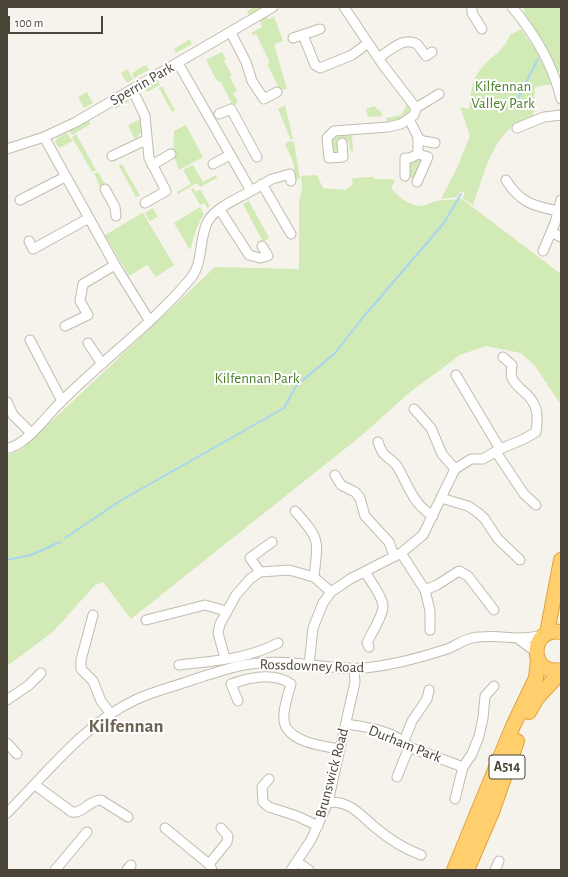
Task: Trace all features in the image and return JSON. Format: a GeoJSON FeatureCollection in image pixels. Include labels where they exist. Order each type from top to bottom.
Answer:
{"type":"FeatureCollection","features":[{"type":"Feature","properties":{"kind":"highway","name":"A514"},"geometry":{"type":"LineString","coordinates":[[454,870],[513,726],[536,678],[538,644],[545,634],[561,560]]}},
{"type":"Feature","properties":{"kind":"highway"},"geometry":{"type":"LineString","coordinates":[[545,634],[561,632]]}},
{"type":"Feature","properties":{"kind":"highway","name":"A514"},"geometry":{"type":"LineString","coordinates":[[537,656],[546,669],[561,671]]}},
{"type":"Feature","properties":{"kind":"highway","name":"A514"},"geometry":{"type":"LineString","coordinates":[[467,870],[492,812],[526,720],[537,698],[561,671]]}},
{"type":"Feature","properties":{"kind":"street","name":"Sperrin Park"},"geometry":{"type":"LineString","coordinates":[[7,150],[44,137],[76,122],[231,33],[273,7]]}},
{"type":"Feature","properties":{"kind":"street"},"geometry":{"type":"LineString","coordinates":[[472,7],[472,13],[482,29]]}},
{"type":"Feature","properties":{"kind":"street"},"geometry":{"type":"LineString","coordinates":[[512,7],[534,37],[558,77],[561,99]]}},
{"type":"Feature","properties":{"kind":"street"},"geometry":{"type":"LineString","coordinates":[[348,8],[378,58],[416,108]]}},
{"type":"Feature","properties":{"kind":"street"},"geometry":{"type":"LineString","coordinates":[[293,38],[320,29]]}},
{"type":"Feature","properties":{"kind":"street"},"geometry":{"type":"LineString","coordinates":[[231,33],[246,62],[252,81],[264,99],[277,92]]}},
{"type":"Feature","properties":{"kind":"street"},"geometry":{"type":"LineString","coordinates":[[303,35],[315,65],[320,68],[352,55],[368,43]]}},
{"type":"Feature","properties":{"kind":"street"},"geometry":{"type":"LineString","coordinates":[[378,58],[402,42],[408,41],[418,44],[426,56],[432,52]]}},
{"type":"Feature","properties":{"kind":"street"},"geometry":{"type":"LineString","coordinates":[[178,63],[250,191]]}},
{"type":"Feature","properties":{"kind":"street"},"geometry":{"type":"LineString","coordinates":[[132,89],[145,116],[146,140],[149,158],[166,191],[145,203]]}},
{"type":"Feature","properties":{"kind":"street"},"geometry":{"type":"LineString","coordinates":[[342,143],[343,157],[329,158],[327,138],[334,131],[388,127],[401,124],[414,114],[416,108],[439,94]]}},
{"type":"Feature","properties":{"kind":"street"},"geometry":{"type":"LineString","coordinates":[[219,114],[231,109],[257,157]]}},
{"type":"Feature","properties":{"kind":"street"},"geometry":{"type":"LineString","coordinates":[[517,128],[544,117],[561,115]]}},
{"type":"Feature","properties":{"kind":"street"},"geometry":{"type":"LineString","coordinates":[[409,118],[416,130],[418,154]]}},
{"type":"Feature","properties":{"kind":"street"},"geometry":{"type":"LineString","coordinates":[[44,137],[115,265],[149,320]]}},
{"type":"Feature","properties":{"kind":"street"},"geometry":{"type":"LineString","coordinates":[[112,156],[146,140]]}},
{"type":"Feature","properties":{"kind":"street"},"geometry":{"type":"LineString","coordinates":[[418,140],[435,143]]}},
{"type":"Feature","properties":{"kind":"street"},"geometry":{"type":"LineString","coordinates":[[152,165],[171,154]]}},
{"type":"Feature","properties":{"kind":"street"},"geometry":{"type":"LineString","coordinates":[[405,176],[405,158],[410,158],[418,154],[428,157],[417,182]]}},
{"type":"Feature","properties":{"kind":"street"},"geometry":{"type":"LineString","coordinates":[[213,164],[230,155]]}},
{"type":"Feature","properties":{"kind":"street"},"geometry":{"type":"LineString","coordinates":[[7,448],[19,444],[31,433],[62,401],[149,320],[192,276],[197,264],[207,223],[220,210],[262,184],[281,175],[290,174],[292,181]]}},
{"type":"Feature","properties":{"kind":"street"},"geometry":{"type":"LineString","coordinates":[[20,200],[65,177]]}},
{"type":"Feature","properties":{"kind":"street"},"geometry":{"type":"LineString","coordinates":[[506,180],[514,192],[526,202],[558,211]]}},
{"type":"Feature","properties":{"kind":"street"},"geometry":{"type":"LineString","coordinates":[[262,184],[291,234]]}},
{"type":"Feature","properties":{"kind":"street"},"geometry":{"type":"LineString","coordinates":[[105,189],[115,208],[116,216]]}},
{"type":"Feature","properties":{"kind":"street"},"geometry":{"type":"LineString","coordinates":[[543,251],[551,232],[561,200]]}},
{"type":"Feature","properties":{"kind":"street"},"geometry":{"type":"LineString","coordinates":[[220,210],[249,255],[260,258],[268,256],[262,246]]}},
{"type":"Feature","properties":{"kind":"street"},"geometry":{"type":"LineString","coordinates":[[29,241],[33,249],[89,218]]}},
{"type":"Feature","properties":{"kind":"street"},"geometry":{"type":"LineString","coordinates":[[551,232],[561,237]]}},
{"type":"Feature","properties":{"kind":"street"},"geometry":{"type":"LineString","coordinates":[[65,326],[88,315],[80,301],[83,284],[115,265]]}},
{"type":"Feature","properties":{"kind":"street"},"geometry":{"type":"LineString","coordinates":[[30,340],[62,401]]}},
{"type":"Feature","properties":{"kind":"street"},"geometry":{"type":"LineString","coordinates":[[88,343],[102,364]]}},
{"type":"Feature","properties":{"kind":"street"},"geometry":{"type":"LineString","coordinates":[[309,665],[313,628],[323,603],[331,592],[398,554],[423,535],[455,469],[471,459],[483,459],[498,450],[536,432],[538,419],[536,405],[528,394],[516,384],[511,377],[512,365],[503,357]]}},
{"type":"Feature","properties":{"kind":"street"},"geometry":{"type":"LineString","coordinates":[[456,375],[524,494],[536,504]]}},
{"type":"Feature","properties":{"kind":"street"},"geometry":{"type":"LineString","coordinates":[[7,402],[13,415],[31,433]]}},
{"type":"Feature","properties":{"kind":"street"},"geometry":{"type":"LineString","coordinates":[[414,409],[431,428],[442,454],[455,469]]}},
{"type":"Feature","properties":{"kind":"street"},"geometry":{"type":"LineString","coordinates":[[378,442],[384,454],[392,459],[397,465],[410,492],[421,508],[433,516]]}},
{"type":"Feature","properties":{"kind":"street"},"geometry":{"type":"LineString","coordinates":[[335,474],[341,485],[355,492],[360,498],[365,516],[389,542],[425,590],[430,610],[430,630]]}},
{"type":"Feature","properties":{"kind":"street"},"geometry":{"type":"LineString","coordinates":[[441,498],[468,506],[477,512],[484,518],[498,539],[520,560]]}},
{"type":"Feature","properties":{"kind":"street"},"geometry":{"type":"LineString","coordinates":[[295,511],[310,527],[317,543],[318,552],[314,577]]}},
{"type":"Feature","properties":{"kind":"street"},"geometry":{"type":"LineString","coordinates":[[260,572],[250,558],[272,542]]}},
{"type":"Feature","properties":{"kind":"street"},"geometry":{"type":"LineString","coordinates":[[225,658],[218,633],[220,624],[236,595],[250,579],[260,572],[268,570],[289,570],[314,577],[331,592]]}},
{"type":"Feature","properties":{"kind":"street"},"geometry":{"type":"LineString","coordinates":[[425,590],[437,585],[459,571],[468,576],[494,610]]}},
{"type":"Feature","properties":{"kind":"street"},"geometry":{"type":"LineString","coordinates":[[365,572],[379,595],[383,606],[382,613],[367,643],[369,647]]}},
{"type":"Feature","properties":{"kind":"street"},"geometry":{"type":"LineString","coordinates":[[146,620],[205,605],[226,612]]}},
{"type":"Feature","properties":{"kind":"street"},"geometry":{"type":"LineString","coordinates":[[95,620],[81,660],[81,669],[93,681],[101,701],[111,714]]}},
{"type":"Feature","properties":{"kind":"street","name":"Rossdowney Road"},"geometry":{"type":"LineString","coordinates":[[7,813],[93,728],[111,714],[134,700],[152,693],[234,667],[273,662],[354,669],[383,666],[412,659],[453,646],[470,638],[487,636],[517,638],[545,634]]}},
{"type":"Feature","properties":{"kind":"street"},"geometry":{"type":"LineString","coordinates":[[517,638],[537,656]]}},
{"type":"Feature","properties":{"kind":"street"},"geometry":{"type":"LineString","coordinates":[[179,665],[208,663],[225,658],[239,657],[259,652],[278,644]]}},
{"type":"Feature","properties":{"kind":"street","name":"Brunswick Road"},"geometry":{"type":"LineString","coordinates":[[291,870],[318,826],[328,802],[355,682],[354,669]]}},
{"type":"Feature","properties":{"kind":"street"},"geometry":{"type":"LineString","coordinates":[[7,700],[29,685],[41,673]]}},
{"type":"Feature","properties":{"kind":"street"},"geometry":{"type":"LineString","coordinates":[[238,701],[231,684],[248,677],[282,678],[291,684],[284,714],[285,727],[293,735],[310,742],[339,749]]}},
{"type":"Feature","properties":{"kind":"street"},"geometry":{"type":"LineString","coordinates":[[455,799],[463,767],[472,754],[478,736],[483,718],[485,696],[494,686]]}},
{"type":"Feature","properties":{"kind":"street"},"geometry":{"type":"LineString","coordinates":[[397,777],[412,721],[427,699],[429,690]]}},
{"type":"Feature","properties":{"kind":"street","name":"Durham Park"},"geometry":{"type":"LineString","coordinates":[[346,724],[376,729],[406,744],[463,767]]}},
{"type":"Feature","properties":{"kind":"street"},"geometry":{"type":"LineString","coordinates":[[7,743],[17,754]]}},
{"type":"Feature","properties":{"kind":"street"},"geometry":{"type":"LineString","coordinates":[[269,780],[262,787],[263,802],[269,807],[297,816],[318,826]]}},
{"type":"Feature","properties":{"kind":"street"},"geometry":{"type":"LineString","coordinates":[[35,786],[72,812],[79,812],[92,802],[101,800],[126,812]]}},
{"type":"Feature","properties":{"kind":"street"},"geometry":{"type":"LineString","coordinates":[[328,802],[340,802],[352,807],[376,829],[411,851],[421,855]]}},
{"type":"Feature","properties":{"kind":"street"},"geometry":{"type":"LineString","coordinates":[[165,828],[210,867],[227,842],[228,836],[221,828]]}},
{"type":"Feature","properties":{"kind":"street"},"geometry":{"type":"LineString","coordinates":[[55,870],[86,832]]}},
{"type":"Feature","properties":{"kind":"street"},"geometry":{"type":"LineString","coordinates":[[297,862],[309,870]]}},
{"type":"Feature","properties":{"kind":"green space"},"geometry":{"type":"Polygon","coordinates":[[[254,7],[263,7],[249,15],[247,11],[254,7]]]}},
{"type":"Feature","properties":{"kind":"green space","name":"Kilfennan Valley Park"},"geometry":{"type":"Polygon","coordinates":[[[524,7],[561,7],[561,72],[554,68],[541,39],[524,13],[524,7]]]}},
{"type":"Feature","properties":{"kind":"green space"},"geometry":{"type":"Polygon","coordinates":[[[274,16],[283,41],[274,44],[287,89],[280,90],[267,64],[270,63],[256,34],[253,35],[251,33],[262,27],[260,20],[264,17],[271,19],[274,16]]]}},
{"type":"Feature","properties":{"kind":"green space","name":"Kilfennan Valley Park"},"geometry":{"type":"Polygon","coordinates":[[[521,29],[537,52],[553,84],[535,87],[533,116],[520,121],[509,129],[500,140],[487,165],[473,205],[462,198],[465,193],[461,191],[457,197],[441,199],[457,168],[470,136],[460,107],[469,109],[473,86],[478,73],[486,63],[500,51],[510,35],[521,29]]]}},
{"type":"Feature","properties":{"kind":"green space"},"geometry":{"type":"Polygon","coordinates":[[[190,39],[192,44],[176,53],[174,49],[190,39]]]}},
{"type":"Feature","properties":{"kind":"green space"},"geometry":{"type":"Polygon","coordinates":[[[222,52],[226,60],[224,61],[232,76],[230,77],[237,91],[233,93],[238,102],[233,106],[221,82],[217,81],[206,60],[222,52]]]}},
{"type":"Feature","properties":{"kind":"green space"},"geometry":{"type":"Polygon","coordinates":[[[146,65],[149,70],[134,78],[132,73],[146,65]]]}},
{"type":"Feature","properties":{"kind":"green space"},"geometry":{"type":"Polygon","coordinates":[[[127,69],[133,79],[127,83],[121,73],[127,69]]]}},
{"type":"Feature","properties":{"kind":"green space"},"geometry":{"type":"Polygon","coordinates":[[[158,81],[160,85],[147,92],[144,87],[147,85],[150,86],[158,81]]]}},
{"type":"Feature","properties":{"kind":"green space"},"geometry":{"type":"Polygon","coordinates":[[[162,86],[175,110],[172,112],[159,88],[162,86]]]}},
{"type":"Feature","properties":{"kind":"green space"},"geometry":{"type":"Polygon","coordinates":[[[87,92],[93,103],[84,108],[78,97],[87,92]]]}},
{"type":"Feature","properties":{"kind":"green space"},"geometry":{"type":"Polygon","coordinates":[[[122,99],[130,101],[115,109],[113,104],[122,99]]]}},
{"type":"Feature","properties":{"kind":"green space"},"geometry":{"type":"Polygon","coordinates":[[[408,104],[410,114],[403,120],[388,123],[386,118],[401,115],[408,104]]]}},
{"type":"Feature","properties":{"kind":"green space"},"geometry":{"type":"Polygon","coordinates":[[[285,105],[293,139],[291,140],[278,109],[285,105]]]}},
{"type":"Feature","properties":{"kind":"green space"},"geometry":{"type":"Polygon","coordinates":[[[374,106],[381,112],[382,116],[368,117],[366,109],[374,106]]]}},
{"type":"Feature","properties":{"kind":"green space"},"geometry":{"type":"Polygon","coordinates":[[[141,119],[142,130],[138,137],[134,138],[128,125],[141,119]]]}},
{"type":"Feature","properties":{"kind":"green space"},"geometry":{"type":"Polygon","coordinates":[[[89,121],[91,124],[72,135],[68,130],[82,122],[89,121]]]}},
{"type":"Feature","properties":{"kind":"green space"},"geometry":{"type":"Polygon","coordinates":[[[186,125],[203,157],[179,170],[173,155],[174,131],[186,125]]]}},
{"type":"Feature","properties":{"kind":"green space"},"geometry":{"type":"Polygon","coordinates":[[[67,133],[73,141],[59,148],[55,142],[57,138],[67,133]]]}},
{"type":"Feature","properties":{"kind":"green space"},"geometry":{"type":"Polygon","coordinates":[[[76,134],[96,170],[92,172],[72,137],[76,134]]]}},
{"type":"Feature","properties":{"kind":"green space"},"geometry":{"type":"Polygon","coordinates":[[[352,135],[353,151],[350,151],[349,141],[340,142],[340,151],[336,154],[332,153],[330,139],[335,136],[352,135]]]}},
{"type":"Feature","properties":{"kind":"green space"},"geometry":{"type":"Polygon","coordinates":[[[290,141],[294,142],[300,179],[296,180],[293,162],[285,144],[290,141]]]}},
{"type":"Feature","properties":{"kind":"green space"},"geometry":{"type":"Polygon","coordinates":[[[419,157],[422,160],[415,179],[408,176],[408,163],[419,157]]]}},
{"type":"Feature","properties":{"kind":"green space"},"geometry":{"type":"Polygon","coordinates":[[[122,164],[140,195],[136,197],[119,166],[122,164]]]}},
{"type":"Feature","properties":{"kind":"green space"},"geometry":{"type":"Polygon","coordinates":[[[193,165],[203,182],[216,175],[217,178],[200,187],[197,183],[178,194],[177,192],[191,184],[183,170],[193,165]]]}},
{"type":"Feature","properties":{"kind":"green space"},"geometry":{"type":"Polygon","coordinates":[[[98,172],[106,186],[101,189],[94,174],[98,172]]]}},
{"type":"Feature","properties":{"kind":"green space","name":"Kilfennan Park"},"geometry":{"type":"Polygon","coordinates":[[[317,175],[323,188],[345,190],[353,185],[352,178],[373,177],[375,179],[391,179],[395,181],[391,188],[402,199],[412,204],[422,206],[440,200],[462,199],[561,274],[561,401],[559,402],[535,366],[521,353],[486,346],[460,355],[409,393],[361,436],[131,619],[103,582],[95,585],[53,632],[7,666],[7,455],[21,450],[215,267],[299,269],[299,200],[302,191],[301,176],[317,175]]]}},
{"type":"Feature","properties":{"kind":"green space"},"geometry":{"type":"Polygon","coordinates":[[[193,188],[196,192],[200,189],[210,206],[207,208],[204,203],[200,205],[191,189],[193,188]]]}},
{"type":"Feature","properties":{"kind":"green space"},"geometry":{"type":"Polygon","coordinates":[[[249,201],[269,238],[263,242],[243,204],[249,201]]]}},
{"type":"Feature","properties":{"kind":"green space"},"geometry":{"type":"Polygon","coordinates":[[[200,207],[204,214],[197,227],[190,250],[174,223],[200,207]]]}},
{"type":"Feature","properties":{"kind":"green space"},"geometry":{"type":"Polygon","coordinates":[[[153,208],[158,217],[150,221],[145,213],[153,208]]]}},
{"type":"Feature","properties":{"kind":"green space"},"geometry":{"type":"Polygon","coordinates":[[[142,213],[174,265],[156,277],[147,265],[129,276],[105,235],[142,213]]]}},
{"type":"Feature","properties":{"kind":"waterway"},"geometry":{"type":"LineString","coordinates":[[515,104],[538,59]]}},
{"type":"Feature","properties":{"kind":"waterway"},"geometry":{"type":"LineString","coordinates":[[65,538],[120,501],[284,408],[296,386],[335,353],[365,315],[444,223],[461,194]]}},
{"type":"Feature","properties":{"kind":"waterway"},"geometry":{"type":"LineString","coordinates":[[7,560],[31,555],[60,542]]}},
{"type":"Feature","properties":{"kind":"district","name":"Kilfennan"},"geometry":{"type":"Point","coordinates":[126,726]}}]}
